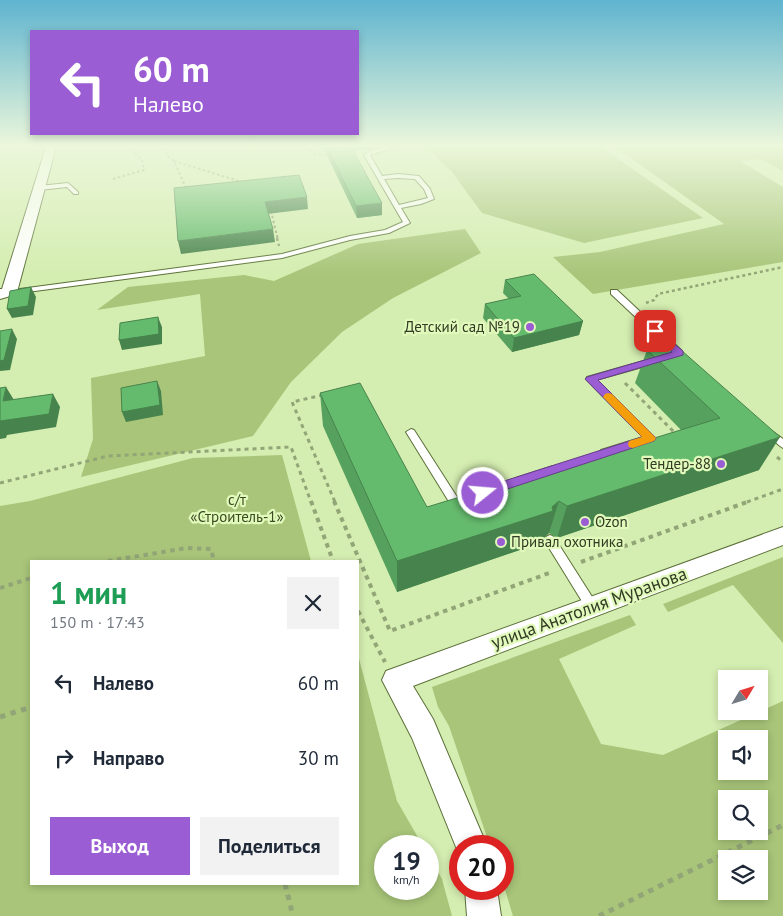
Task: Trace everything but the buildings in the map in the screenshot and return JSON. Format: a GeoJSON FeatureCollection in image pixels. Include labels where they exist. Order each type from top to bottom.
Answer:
{"type":"FeatureCollection","features":[{"type":"Feature","properties":{"kind":"street"},"geometry":{"type":"LineString","coordinates":[[5,293],[38,190]]}},
{"type":"Feature","properties":{"kind":"street","name":"улица Анатолия Муранова"},"geometry":{"type":"LineString","coordinates":[[394,680],[783,536]]}},
{"type":"Feature","properties":{"kind":"street"},"geometry":{"type":"LineString","coordinates":[[394,680],[423,728],[467,835]]}},
{"type":"Feature","properties":{"kind":"street"},"geometry":{"type":"LineString","coordinates":[[482,900],[484,916]]}},
{"type":"Feature","properties":{"kind":"lane"},"geometry":{"type":"LineString","coordinates":[[73,190],[76,193]]}},
{"type":"Feature","properties":{"kind":"lane"},"geometry":{"type":"LineString","coordinates":[[5,293],[282,256],[350,238],[387,232],[408,223],[388,190]]}},
{"type":"Feature","properties":{"kind":"lane"},"geometry":{"type":"LineString","coordinates":[[398,207],[420,204],[430,199],[427,190]]}},
{"type":"Feature","properties":{"kind":"lane"},"geometry":{"type":"LineString","coordinates":[[595,457],[650,438],[590,379],[675,357],[614,292]]}},
{"type":"Feature","properties":{"kind":"lane"},"geometry":{"type":"LineString","coordinates":[[761,425],[783,444]]}},
{"type":"Feature","properties":{"kind":"lane"},"geometry":{"type":"LineString","coordinates":[[411,432],[454,502],[471,497]]}},
{"type":"Feature","properties":{"kind":"lane"},"geometry":{"type":"LineString","coordinates":[[516,490],[512,484],[567,466]]}},
{"type":"Feature","properties":{"kind":"lane"},"geometry":{"type":"LineString","coordinates":[[550,540],[592,607]]}},
{"type":"Feature","properties":{"kind":"path"},"geometry":{"type":"LineString","coordinates":[[270,208],[282,256]]}},
{"type":"Feature","properties":{"kind":"path"},"geometry":{"type":"LineString","coordinates":[[631,308],[654,300],[658,294],[783,267]]}},
{"type":"Feature","properties":{"kind":"path"},"geometry":{"type":"LineString","coordinates":[[621,379],[677,436]]}},
{"type":"Feature","properties":{"kind":"path"},"geometry":{"type":"LineString","coordinates":[[330,393],[292,402],[390,631],[783,490]]}},
{"type":"Feature","properties":{"kind":"path"},"geometry":{"type":"LineString","coordinates":[[0,483],[108,456],[292,447],[333,560]]}},
{"type":"Feature","properties":{"kind":"path"},"geometry":{"type":"LineString","coordinates":[[776,456],[783,462]]}},
{"type":"Feature","properties":{"kind":"path"},"geometry":{"type":"LineString","coordinates":[[114,560],[187,548],[211,549],[214,560]]}},
{"type":"Feature","properties":{"kind":"path"},"geometry":{"type":"LineString","coordinates":[[0,588],[30,578]]}},
{"type":"Feature","properties":{"kind":"path"},"geometry":{"type":"LineString","coordinates":[[359,612],[394,680]]}},
{"type":"Feature","properties":{"kind":"path"},"geometry":{"type":"LineString","coordinates":[[0,717],[30,707]]}},
{"type":"Feature","properties":{"kind":"path"},"geometry":{"type":"LineString","coordinates":[[599,916],[783,825]]}},
{"type":"Feature","properties":{"kind":"path"},"geometry":{"type":"LineString","coordinates":[[286,885],[293,916]]}},
{"type":"Feature","properties":{"kind":"green space"},"geometry":{"type":"Polygon","coordinates":[[[465,190],[662,190],[703,218],[584,243],[482,213],[465,190]]]}},
{"type":"Feature","properties":{"kind":"green space"},"geometry":{"type":"Polygon","coordinates":[[[676,190],[783,190],[783,262],[593,294],[553,257],[600,252],[724,224],[676,190]]]}},
{"type":"Feature","properties":{"kind":"green space"},"geometry":{"type":"Polygon","coordinates":[[[465,229],[481,253],[393,298],[342,332],[291,382],[253,436],[81,477],[93,439],[91,378],[205,356],[200,294],[97,310],[128,287],[244,275],[274,281],[358,244],[465,229]]]}},
{"type":"Feature","properties":{"kind":"green space","name":"с/т «Строитель-1»"},"geometry":{"type":"Polygon","coordinates":[[[282,455],[311,560],[30,560],[30,885],[359,885],[359,659],[397,801],[417,835],[374,835],[374,900],[439,900],[439,873],[452,916],[0,916],[0,506],[30,501],[193,458],[282,455]]]}},
{"type":"Feature","properties":{"kind":"green space"},"geometry":{"type":"Polygon","coordinates":[[[783,557],[783,643],[733,585],[668,612],[663,604],[783,557]]]}},
{"type":"Feature","properties":{"kind":"green space"},"geometry":{"type":"Polygon","coordinates":[[[630,615],[636,625],[559,659],[601,744],[663,755],[718,730],[718,780],[768,780],[768,730],[719,730],[741,720],[768,720],[768,708],[783,701],[783,916],[513,916],[508,900],[514,900],[514,835],[486,835],[449,726],[438,707],[432,687],[630,615]]]}},
{"type":"Feature","properties":{"kind":"slow traffic"},"geometry":{"type":"LineString","coordinates":[[608,397],[650,438],[633,444]]}},
{"type":"Feature","properties":{"kind":"place","name":"Детский сад №19"},"geometry":{"type":"Point","coordinates":[530,327]}},
{"type":"Feature","properties":{"kind":"place","name":"Тендер-88"},"geometry":{"type":"Point","coordinates":[721,464]}},
{"type":"Feature","properties":{"kind":"place","name":"Ozon"},"geometry":{"type":"Point","coordinates":[585,522]}},
{"type":"Feature","properties":{"kind":"place","name":"Привал охотника"},"geometry":{"type":"Point","coordinates":[501,542]}},
{"type":"Feature","properties":{"kind":"route"},"geometry":{"type":"LineString","coordinates":[[483,493],[650,438],[590,379],[679,353],[655,331]]}}]}
